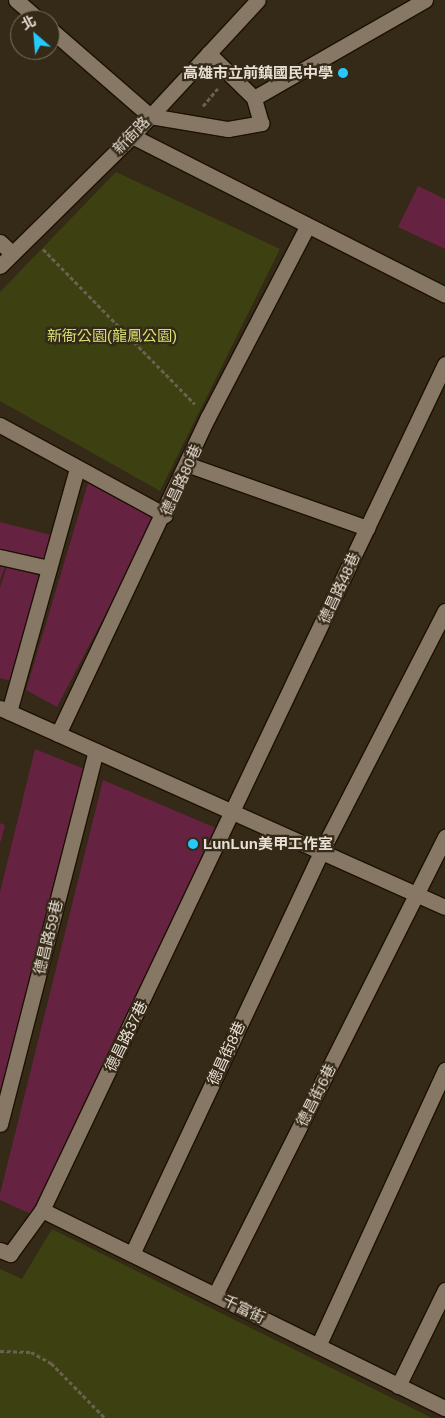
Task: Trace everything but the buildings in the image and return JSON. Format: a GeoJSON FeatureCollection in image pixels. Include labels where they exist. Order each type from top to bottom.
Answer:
{"type":"FeatureCollection","features":[{"type":"Feature","properties":{"kind":"street"},"geometry":{"type":"LineString","coordinates":[[16,0],[28,10]]}},
{"type":"Feature","properties":{"kind":"street","name":"新衙路"},"geometry":{"type":"LineString","coordinates":[[0,266],[29,235],[132,136],[258,0]]}},
{"type":"Feature","properties":{"kind":"street"},"geometry":{"type":"LineString","coordinates":[[254,98],[425,0]]}},
{"type":"Feature","properties":{"kind":"street"},"geometry":{"type":"LineString","coordinates":[[60,38],[150,116],[228,130],[261,124],[254,98],[208,53]]}},
{"type":"Feature","properties":{"kind":"street"},"geometry":{"type":"LineString","coordinates":[[132,136],[307,227],[445,294]]}},
{"type":"Feature","properties":{"kind":"street","name":"德昌路80巷"},"geometry":{"type":"LineString","coordinates":[[58,734],[190,465],[208,417],[307,227]]}},
{"type":"Feature","properties":{"kind":"street"},"geometry":{"type":"LineString","coordinates":[[0,242],[12,253]]}},
{"type":"Feature","properties":{"kind":"street","name":"德昌路48巷"},"geometry":{"type":"LineString","coordinates":[[235,813],[445,364]]}},
{"type":"Feature","properties":{"kind":"street"},"geometry":{"type":"LineString","coordinates":[[0,425],[165,516]]}},
{"type":"Feature","properties":{"kind":"street"},"geometry":{"type":"LineString","coordinates":[[190,465],[367,528]]}},
{"type":"Feature","properties":{"kind":"street"},"geometry":{"type":"LineString","coordinates":[[77,468],[49,568],[5,710],[445,907]]}},
{"type":"Feature","properties":{"kind":"street"},"geometry":{"type":"LineString","coordinates":[[0,557],[49,568]]}},
{"type":"Feature","properties":{"kind":"street","name":"德昌街8巷"},"geometry":{"type":"LineString","coordinates":[[132,1254],[321,852],[445,611]]}},
{"type":"Feature","properties":{"kind":"street","name":"德昌路59巷"},"geometry":{"type":"LineString","coordinates":[[0,1124],[96,751]]}},
{"type":"Feature","properties":{"kind":"street","name":"德昌路37巷"},"geometry":{"type":"LineString","coordinates":[[5,1252],[42,1210],[235,813]]}},
{"type":"Feature","properties":{"kind":"street","name":"德昌街6巷"},"geometry":{"type":"LineString","coordinates":[[215,1295],[418,895],[445,837]]}},
{"type":"Feature","properties":{"kind":"street"},"geometry":{"type":"LineString","coordinates":[[318,1346],[445,1070]]}},
{"type":"Feature","properties":{"kind":"street","name":"千富街"},"geometry":{"type":"LineString","coordinates":[[42,1210],[445,1408]]}},
{"type":"Feature","properties":{"kind":"street"},"geometry":{"type":"LineString","coordinates":[[398,1386],[445,1290]]}},
{"type":"Feature","properties":{"kind":"path"},"geometry":{"type":"LineString","coordinates":[[202,106],[222,83]]}},
{"type":"Feature","properties":{"kind":"path"},"geometry":{"type":"LineString","coordinates":[[29,235],[208,417]]}},
{"type":"Feature","properties":{"kind":"path"},"geometry":{"type":"LineString","coordinates":[[0,1351],[31,1352],[51,1363],[104,1418]]}},
{"type":"Feature","properties":{"kind":"green space","name":"新衙公園(龍鳳公園)"},"geometry":{"type":"Polygon","coordinates":[[[116,172],[280,249],[160,491],[0,401],[0,292],[116,172]]]}},
{"type":"Feature","properties":{"kind":"green space"},"geometry":{"type":"Polygon","coordinates":[[[52,1229],[432,1418],[0,1418],[0,1269],[22,1279],[52,1229]]]}},
{"type":"Feature","properties":{"kind":"place","name":"高雄市立前鎮國民中學"},"geometry":{"type":"Point","coordinates":[343,73]}},
{"type":"Feature","properties":{"kind":"place","name":"LunLun美甲工作室"},"geometry":{"type":"Point","coordinates":[193,844]}}]}
